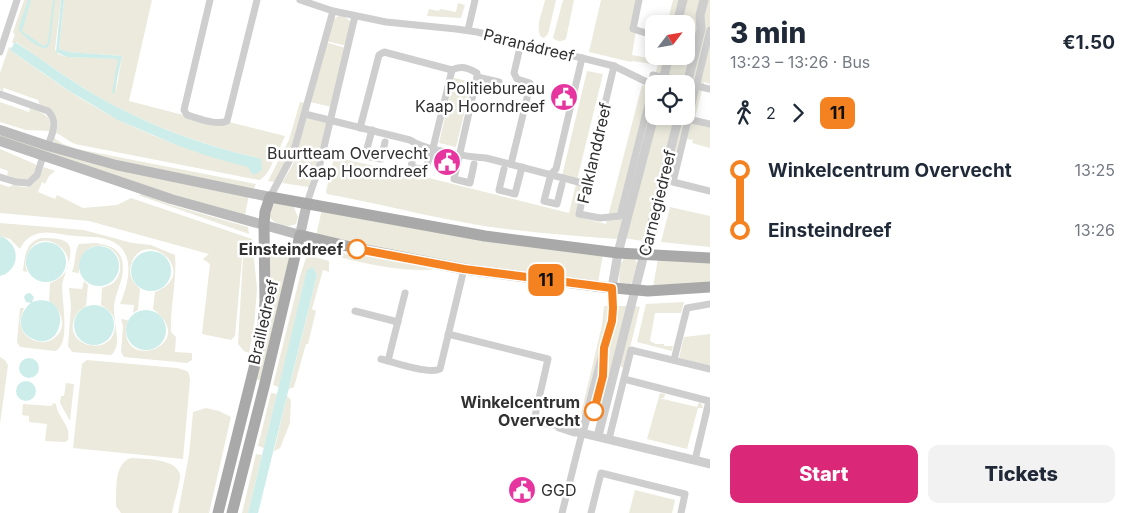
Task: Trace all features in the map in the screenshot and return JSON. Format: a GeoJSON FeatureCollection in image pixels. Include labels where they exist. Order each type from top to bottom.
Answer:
{"type":"FeatureCollection","features":[{"type":"Feature","properties":{"kind":"main road"},"geometry":{"type":"LineString","coordinates":[[0,130],[48,146],[152,173],[270,197],[485,236],[618,253],[710,258]]}},
{"type":"Feature","properties":{"kind":"main road"},"geometry":{"type":"LineString","coordinates":[[0,141],[171,199],[251,222],[355,248],[464,269],[612,288],[677,290],[710,287]]}},
{"type":"Feature","properties":{"kind":"main road","name":"Brailledreef"},"geometry":{"type":"LineString","coordinates":[[218,513],[262,336],[264,318],[264,224],[265,212],[270,197]]}},
{"type":"Feature","properties":{"kind":"main road"},"geometry":{"type":"LineString","coordinates":[[300,235],[308,204]]}},
{"type":"Feature","properties":{"kind":"main road","name":"Brailledreef"},"geometry":{"type":"LineString","coordinates":[[232,513],[300,235]]}},
{"type":"Feature","properties":{"kind":"main road","name":"Brailledreef"},"geometry":{"type":"LineString","coordinates":[[250,383],[264,387]]}},
{"type":"Feature","properties":{"kind":"street"},"geometry":{"type":"LineString","coordinates":[[0,52],[17,0]]}},
{"type":"Feature","properties":{"kind":"street"},"geometry":{"type":"LineString","coordinates":[[210,0],[184,110],[186,115],[201,120],[223,123],[227,121],[257,0]]}},
{"type":"Feature","properties":{"kind":"street","name":"Paranádreef"},"geometry":{"type":"LineString","coordinates":[[300,0],[355,16],[386,22],[468,30],[614,66],[645,77]]}},
{"type":"Feature","properties":{"kind":"street"},"geometry":{"type":"LineString","coordinates":[[468,30],[475,0]]}},
{"type":"Feature","properties":{"kind":"street"},"geometry":{"type":"LineString","coordinates":[[640,0],[633,29],[645,33]]}},
{"type":"Feature","properties":{"kind":"street"},"geometry":{"type":"LineString","coordinates":[[679,15],[683,0]]}},
{"type":"Feature","properties":{"kind":"street","name":"Carnegiedreef"},"geometry":{"type":"LineString","coordinates":[[692,75],[701,29],[700,15],[704,0]]}},
{"type":"Feature","properties":{"kind":"street"},"geometry":{"type":"LineString","coordinates":[[270,197],[293,154],[333,10]]}},
{"type":"Feature","properties":{"kind":"street"},"geometry":{"type":"LineString","coordinates":[[308,204],[320,164],[355,16]]}},
{"type":"Feature","properties":{"kind":"street","name":"Carnegiedreef"},"geometry":{"type":"LineString","coordinates":[[694,75],[710,30]]}},
{"type":"Feature","properties":{"kind":"street"},"geometry":{"type":"LineString","coordinates":[[511,164],[530,86],[530,83],[517,79],[514,73],[521,43]]}},
{"type":"Feature","properties":{"kind":"street"},"geometry":{"type":"LineString","coordinates":[[360,128],[379,55],[384,52],[452,70],[457,67],[466,68],[477,73],[477,78],[458,154],[454,179],[470,183],[474,164]]}},
{"type":"Feature","properties":{"kind":"street"},"geometry":{"type":"LineString","coordinates":[[562,184],[557,204],[544,201],[551,174],[556,169],[582,58]]}},
{"type":"Feature","properties":{"kind":"street","name":"Falklanddreef"},"geometry":{"type":"LineString","coordinates":[[614,66],[579,214],[600,218],[620,216],[647,125]]}},
{"type":"Feature","properties":{"kind":"street"},"geometry":{"type":"LineString","coordinates":[[415,149],[411,167],[425,170],[433,148],[452,70]]}},
{"type":"Feature","properties":{"kind":"street"},"geometry":{"type":"LineString","coordinates":[[477,78],[499,82]]}},
{"type":"Feature","properties":{"kind":"street"},"geometry":{"type":"LineString","coordinates":[[695,87],[710,89]]}},
{"type":"Feature","properties":{"kind":"street"},"geometry":{"type":"LineString","coordinates":[[0,94],[51,114],[54,118],[55,126],[48,146]]}},
{"type":"Feature","properties":{"kind":"street"},"geometry":{"type":"LineString","coordinates":[[305,114],[410,140],[416,144],[511,164],[586,184]]}},
{"type":"Feature","properties":{"kind":"street"},"geometry":{"type":"LineString","coordinates":[[695,120],[710,124]]}},
{"type":"Feature","properties":{"kind":"street","name":"Carnegiedreef"},"geometry":{"type":"LineString","coordinates":[[582,432],[612,321],[612,288],[618,253],[652,125]]}},
{"type":"Feature","properties":{"kind":"street","name":"Carnegiedreef"},"geometry":{"type":"LineString","coordinates":[[598,436],[644,254],[682,125]]}},
{"type":"Feature","properties":{"kind":"street","name":"Carnegiedreef"},"geometry":{"type":"LineString","coordinates":[[683,125],[673,182],[710,191]]}},
{"type":"Feature","properties":{"kind":"street"},"geometry":{"type":"LineString","coordinates":[[372,130],[365,156],[381,159],[385,142]]}},
{"type":"Feature","properties":{"kind":"street"},"geometry":{"type":"LineString","coordinates":[[0,177],[23,184],[29,183],[37,175],[43,156]]}},
{"type":"Feature","properties":{"kind":"street"},"geometry":{"type":"LineString","coordinates":[[504,169],[498,190],[515,194],[522,167]]}},
{"type":"Feature","properties":{"kind":"street"},"geometry":{"type":"LineString","coordinates":[[405,293],[398,322],[384,360],[433,371],[440,369],[464,269]]}},
{"type":"Feature","properties":{"kind":"street"},"geometry":{"type":"LineString","coordinates":[[674,360],[687,308],[710,304]]}},
{"type":"Feature","properties":{"kind":"street"},"geometry":{"type":"LineString","coordinates":[[355,311],[398,322]]}},
{"type":"Feature","properties":{"kind":"street"},"geometry":{"type":"LineString","coordinates":[[448,334],[548,359],[535,413],[539,420],[569,432],[582,432],[710,464]]}},
{"type":"Feature","properties":{"kind":"street"},"geometry":{"type":"LineString","coordinates":[[610,439],[631,350],[710,369]]}},
{"type":"Feature","properties":{"kind":"street"},"geometry":{"type":"LineString","coordinates":[[624,378],[709,401],[695,460]]}},
{"type":"Feature","properties":{"kind":"street"},"geometry":{"type":"LineString","coordinates":[[562,513],[582,432]]}},
{"type":"Feature","properties":{"kind":"street"},"geometry":{"type":"LineString","coordinates":[[591,513],[601,473],[685,494],[681,513]]}},
{"type":"Feature","properties":{"kind":"shaded area"},"geometry":{"type":"Polygon","coordinates":[[[24,0],[61,0],[55,49],[58,54],[67,57],[118,59],[116,93],[122,56],[69,52],[59,49],[64,0],[152,0],[129,101],[222,125],[229,122],[285,136],[277,154],[274,153],[268,172],[259,180],[75,144],[56,133],[58,123],[55,115],[49,109],[40,105],[38,100],[4,88],[3,92],[0,89],[0,73],[9,47],[11,48],[10,50],[69,91],[139,130],[191,150],[244,165],[249,167],[253,175],[258,158],[195,140],[114,106],[85,89],[16,42],[14,44],[12,42],[15,35],[13,32],[24,0]]]}},
{"type":"Feature","properties":{"kind":"shaded area"},"geometry":{"type":"Polygon","coordinates":[[[545,0],[556,0],[548,34],[544,38],[539,33],[539,28],[545,0]]]}},
{"type":"Feature","properties":{"kind":"shaded area"},"geometry":{"type":"Polygon","coordinates":[[[563,0],[574,0],[566,39],[560,41],[553,38],[563,0]]]}},
{"type":"Feature","properties":{"kind":"shaded area"},"geometry":{"type":"Polygon","coordinates":[[[601,0],[641,0],[632,55],[645,57],[645,63],[631,62],[589,52],[601,0]]]}},
{"type":"Feature","properties":{"kind":"shaded area"},"geometry":{"type":"Polygon","coordinates":[[[673,0],[710,0],[710,84],[704,82],[695,118],[695,75],[655,75],[658,65],[695,65],[695,15],[669,15],[673,0]]]}},
{"type":"Feature","properties":{"kind":"shaded area"},"geometry":{"type":"Polygon","coordinates":[[[458,3],[465,5],[461,18],[427,16],[429,9],[456,12],[458,3]]]}},
{"type":"Feature","properties":{"kind":"shaded area"},"geometry":{"type":"Polygon","coordinates":[[[340,15],[351,22],[347,46],[326,41],[332,23],[340,15]]]}},
{"type":"Feature","properties":{"kind":"shaded area"},"geometry":{"type":"Polygon","coordinates":[[[325,42],[346,48],[332,107],[310,102],[325,42]]]}},
{"type":"Feature","properties":{"kind":"shaded area"},"geometry":{"type":"Polygon","coordinates":[[[587,71],[603,74],[577,180],[562,176],[587,71]]]}},
{"type":"Feature","properties":{"kind":"shaded area"},"geometry":{"type":"Polygon","coordinates":[[[454,78],[472,82],[456,147],[439,143],[454,78]]]}},
{"type":"Feature","properties":{"kind":"shaded area"},"geometry":{"type":"Polygon","coordinates":[[[642,85],[645,86],[645,125],[695,125],[695,122],[710,126],[710,148],[692,143],[693,140],[681,138],[656,240],[650,240],[649,242],[618,237],[617,239],[501,228],[445,219],[327,194],[326,191],[334,157],[425,177],[569,213],[576,184],[583,187],[578,217],[606,224],[642,85]]]}},
{"type":"Feature","properties":{"kind":"shaded area"},"geometry":{"type":"Polygon","coordinates":[[[0,102],[29,112],[30,108],[43,114],[49,118],[50,131],[26,130],[0,122],[0,102]]]}},
{"type":"Feature","properties":{"kind":"shaded area"},"geometry":{"type":"Polygon","coordinates":[[[300,102],[306,103],[292,149],[275,182],[268,181],[289,140],[300,102]]]}},
{"type":"Feature","properties":{"kind":"shaded area"},"geometry":{"type":"Polygon","coordinates":[[[307,118],[327,123],[318,165],[312,172],[309,187],[282,183],[293,164],[307,118]]]}},
{"type":"Feature","properties":{"kind":"shaded area"},"geometry":{"type":"Polygon","coordinates":[[[0,132],[249,195],[245,215],[146,187],[0,139],[0,132]]]}},
{"type":"Feature","properties":{"kind":"shaded area"},"geometry":{"type":"Polygon","coordinates":[[[54,138],[63,144],[77,149],[256,184],[253,190],[131,165],[54,144],[54,138]]]}},
{"type":"Feature","properties":{"kind":"shaded area"},"geometry":{"type":"Polygon","coordinates":[[[0,149],[35,164],[32,176],[29,179],[21,180],[7,175],[8,171],[0,168],[0,149]]]}},
{"type":"Feature","properties":{"kind":"shaded area"},"geometry":{"type":"Polygon","coordinates":[[[44,167],[55,171],[49,176],[45,184],[42,182],[38,192],[55,199],[57,195],[83,208],[117,205],[131,198],[252,239],[257,288],[254,328],[249,353],[244,351],[238,344],[243,258],[240,257],[242,258],[235,336],[231,340],[202,334],[210,264],[203,259],[209,254],[89,221],[0,213],[0,184],[9,187],[13,185],[21,187],[31,186],[44,167]]]}},
{"type":"Feature","properties":{"kind":"shaded area"},"geometry":{"type":"Polygon","coordinates":[[[142,194],[171,205],[248,227],[249,234],[138,195],[142,194]]]}},
{"type":"Feature","properties":{"kind":"shaded area"},"geometry":{"type":"Polygon","coordinates":[[[275,203],[293,205],[298,217],[296,224],[289,226],[274,222],[269,216],[275,203]]]}},
{"type":"Feature","properties":{"kind":"shaded area"},"geometry":{"type":"Polygon","coordinates":[[[670,207],[710,216],[710,247],[661,242],[670,207]]]}},
{"type":"Feature","properties":{"kind":"shaded area"},"geometry":{"type":"Polygon","coordinates":[[[322,209],[603,254],[598,283],[466,266],[316,236],[322,209]]]}},
{"type":"Feature","properties":{"kind":"shaded area"},"geometry":{"type":"Polygon","coordinates":[[[0,223],[84,230],[132,243],[151,245],[175,255],[171,332],[176,337],[175,352],[192,353],[192,360],[187,363],[124,357],[121,352],[123,326],[121,319],[128,320],[127,337],[132,347],[142,351],[153,349],[163,344],[168,334],[166,323],[153,309],[155,292],[168,283],[173,274],[172,264],[165,256],[156,251],[146,250],[137,254],[130,269],[135,284],[140,289],[138,310],[133,313],[134,305],[120,304],[126,287],[128,268],[124,251],[118,245],[101,238],[44,233],[31,237],[20,249],[10,239],[0,236],[0,223]]]}},
{"type":"Feature","properties":{"kind":"shaded area"},"geometry":{"type":"Polygon","coordinates":[[[41,238],[59,239],[68,244],[70,254],[68,265],[67,256],[62,248],[54,243],[44,241],[35,244],[28,253],[26,258],[27,272],[23,271],[25,255],[29,247],[41,238]]]}},
{"type":"Feature","properties":{"kind":"shaded area"},"geometry":{"type":"Polygon","coordinates":[[[315,242],[356,258],[357,255],[367,255],[405,262],[433,270],[403,269],[359,262],[316,250],[313,248],[315,242]]]}},
{"type":"Feature","properties":{"kind":"shaded area"},"geometry":{"type":"Polygon","coordinates":[[[96,243],[110,246],[115,250],[120,255],[123,268],[114,307],[117,340],[115,351],[111,355],[72,352],[68,346],[71,306],[69,288],[82,289],[84,281],[88,285],[86,306],[78,312],[74,320],[73,329],[76,337],[82,342],[99,346],[106,343],[112,337],[115,327],[111,314],[101,305],[102,288],[113,283],[119,273],[119,259],[115,252],[108,247],[92,247],[85,252],[80,260],[79,273],[72,272],[79,244],[96,243]]]}},
{"type":"Feature","properties":{"kind":"shaded area"},"geometry":{"type":"Polygon","coordinates":[[[267,247],[291,252],[263,381],[255,379],[267,247]]]}},
{"type":"Feature","properties":{"kind":"shaded area"},"geometry":{"type":"Polygon","coordinates":[[[307,255],[329,261],[329,272],[323,270],[312,309],[316,311],[308,344],[306,344],[294,387],[289,389],[317,275],[313,267],[307,271],[279,387],[273,385],[307,255]]]}},
{"type":"Feature","properties":{"kind":"shaded area"},"geometry":{"type":"Polygon","coordinates":[[[625,257],[634,258],[637,263],[631,284],[619,282],[620,265],[625,257]]]}},
{"type":"Feature","properties":{"kind":"shaded area"},"geometry":{"type":"Polygon","coordinates":[[[658,259],[710,262],[710,283],[653,287],[658,259]]]}},
{"type":"Feature","properties":{"kind":"shaded area"},"geometry":{"type":"Polygon","coordinates":[[[67,267],[62,284],[64,332],[60,347],[55,351],[20,347],[17,342],[20,308],[24,308],[21,327],[32,340],[49,341],[60,333],[62,327],[61,316],[49,301],[50,283],[63,275],[67,267]]]}},
{"type":"Feature","properties":{"kind":"shaded area"},"geometry":{"type":"Polygon","coordinates":[[[684,302],[681,313],[655,313],[650,341],[656,344],[664,344],[664,346],[673,346],[672,351],[637,342],[646,304],[684,302]]]}},
{"type":"Feature","properties":{"kind":"shaded area"},"geometry":{"type":"Polygon","coordinates":[[[604,306],[610,306],[607,325],[581,414],[602,325],[604,306]]]}},
{"type":"Feature","properties":{"kind":"shaded area"},"geometry":{"type":"Polygon","coordinates":[[[616,306],[628,306],[600,418],[595,416],[604,378],[616,306]]]}},
{"type":"Feature","properties":{"kind":"shaded area"},"geometry":{"type":"Polygon","coordinates":[[[635,306],[640,307],[625,368],[621,367],[621,362],[635,306]]]}},
{"type":"Feature","properties":{"kind":"shaded area"},"geometry":{"type":"Polygon","coordinates":[[[710,334],[710,366],[679,358],[684,337],[710,334]]]}},
{"type":"Feature","properties":{"kind":"shaded area"},"geometry":{"type":"Polygon","coordinates":[[[0,357],[8,365],[0,424],[0,357]]]}},
{"type":"Feature","properties":{"kind":"shaded area"},"geometry":{"type":"Polygon","coordinates":[[[87,360],[177,368],[187,371],[190,380],[183,459],[73,448],[82,364],[87,360]]]}},
{"type":"Feature","properties":{"kind":"shaded area"},"geometry":{"type":"Polygon","coordinates":[[[66,383],[74,384],[70,421],[60,403],[61,396],[64,396],[66,383]]]}},
{"type":"Feature","properties":{"kind":"shaded area"},"geometry":{"type":"Polygon","coordinates":[[[271,393],[277,394],[264,448],[258,446],[271,393]]]}},
{"type":"Feature","properties":{"kind":"shaded area"},"geometry":{"type":"Polygon","coordinates":[[[660,393],[665,394],[664,398],[659,398],[697,407],[699,402],[702,404],[703,408],[698,408],[687,449],[647,439],[660,393]]]}},
{"type":"Feature","properties":{"kind":"shaded area"},"geometry":{"type":"Polygon","coordinates":[[[287,396],[291,400],[290,423],[280,448],[274,451],[287,396]]]}},
{"type":"Feature","properties":{"kind":"shaded area"},"geometry":{"type":"Polygon","coordinates":[[[53,403],[56,404],[68,430],[68,440],[65,442],[45,441],[47,424],[29,422],[29,416],[22,415],[23,404],[52,406],[53,403]]]}},
{"type":"Feature","properties":{"kind":"shaded area"},"geometry":{"type":"Polygon","coordinates":[[[206,408],[219,411],[231,417],[209,513],[178,513],[189,455],[193,412],[206,408]]]}},
{"type":"Feature","properties":{"kind":"shaded area"},"geometry":{"type":"Polygon","coordinates":[[[256,454],[262,455],[248,513],[242,513],[256,454]]]}},
{"type":"Feature","properties":{"kind":"shaded area"},"geometry":{"type":"Polygon","coordinates":[[[131,458],[159,460],[178,469],[180,478],[172,513],[121,513],[116,506],[117,479],[121,466],[131,458]]]}},
{"type":"Feature","properties":{"kind":"shaded area"},"geometry":{"type":"Polygon","coordinates":[[[635,490],[675,500],[672,513],[629,513],[635,490]]]}},
{"type":"Feature","properties":{"kind":"water"},"geometry":{"type":"Polygon","coordinates":[[[28,0],[31,0],[22,31],[43,46],[48,42],[53,0],[55,0],[50,43],[47,48],[36,45],[19,30],[28,0]]]}},
{"type":"Feature","properties":{"kind":"water"},"geometry":{"type":"Polygon","coordinates":[[[61,0],[64,0],[59,49],[69,52],[122,56],[114,94],[112,92],[118,59],[67,57],[56,52],[61,0]]]}},
{"type":"Feature","properties":{"kind":"water"},"geometry":{"type":"Polygon","coordinates":[[[15,42],[74,82],[114,106],[194,140],[261,159],[262,170],[253,175],[248,167],[179,146],[118,120],[69,91],[10,50],[15,42]]]}},
{"type":"Feature","properties":{"kind":"water"},"geometry":{"type":"Polygon","coordinates":[[[0,236],[12,244],[16,256],[12,268],[0,276],[0,236]]]}},
{"type":"Feature","properties":{"kind":"water"},"geometry":{"type":"Polygon","coordinates":[[[50,242],[57,245],[63,251],[66,262],[65,270],[57,279],[50,282],[42,282],[35,279],[27,270],[26,258],[29,251],[38,243],[50,242]]]}},
{"type":"Feature","properties":{"kind":"water"},"geometry":{"type":"Polygon","coordinates":[[[103,246],[110,249],[116,255],[119,266],[118,274],[110,283],[103,286],[95,286],[88,283],[80,274],[79,262],[82,255],[91,247],[103,246]]]}},
{"type":"Feature","properties":{"kind":"water"},"geometry":{"type":"Polygon","coordinates":[[[155,251],[162,254],[168,260],[171,271],[170,279],[162,288],[155,291],[147,291],[140,288],[132,279],[131,267],[134,260],[143,252],[155,251]]]}},
{"type":"Feature","properties":{"kind":"water"},"geometry":{"type":"Polygon","coordinates":[[[313,267],[317,275],[258,513],[248,513],[307,270],[313,267]]]}},
{"type":"Feature","properties":{"kind":"water"},"geometry":{"type":"Polygon","coordinates":[[[30,293],[34,297],[32,302],[45,301],[54,305],[59,313],[60,322],[57,332],[51,339],[43,341],[31,338],[26,335],[21,326],[24,311],[31,303],[26,302],[24,297],[30,293]]]}},
{"type":"Feature","properties":{"kind":"water"},"geometry":{"type":"Polygon","coordinates":[[[98,305],[105,308],[111,314],[114,325],[113,333],[105,342],[98,345],[90,345],[83,342],[75,333],[74,321],[77,314],[86,306],[98,305]]]}},
{"type":"Feature","properties":{"kind":"water"},"geometry":{"type":"Polygon","coordinates":[[[150,310],[157,313],[163,319],[166,330],[165,338],[157,347],[150,350],[142,350],[135,347],[127,338],[126,326],[129,319],[138,311],[150,310]]]}},
{"type":"Feature","properties":{"kind":"water"},"geometry":{"type":"Polygon","coordinates":[[[29,358],[36,361],[39,368],[36,375],[29,378],[22,375],[19,368],[22,361],[29,358]]]}},
{"type":"Feature","properties":{"kind":"water"},"geometry":{"type":"Polygon","coordinates":[[[26,381],[33,384],[36,391],[33,398],[26,401],[19,398],[16,391],[19,384],[26,381]]]}},
{"type":"Feature","properties":{"kind":"bus line","name":"11"},"geometry":{"type":"LineString","coordinates":[[357,249],[464,269],[612,288],[612,321],[604,348],[603,376],[594,411]]}},
{"type":"Feature","properties":{"kind":"place","name":"Politiebureau Kaap Hoorndreef"},"geometry":{"type":"Point","coordinates":[564,97]}},
{"type":"Feature","properties":{"kind":"place","name":"Buurtteam Overvecht Kaap Hoorndreef"},"geometry":{"type":"Point","coordinates":[447,162]}},
{"type":"Feature","properties":{"kind":"place","name":"Einsteindreef"},"geometry":{"type":"Point","coordinates":[357,249]}},
{"type":"Feature","properties":{"kind":"place","name":"Winkelcentrum Overvecht"},"geometry":{"type":"Point","coordinates":[594,411]}},
{"type":"Feature","properties":{"kind":"place","name":"GGD"},"geometry":{"type":"Point","coordinates":[522,490]}}]}
